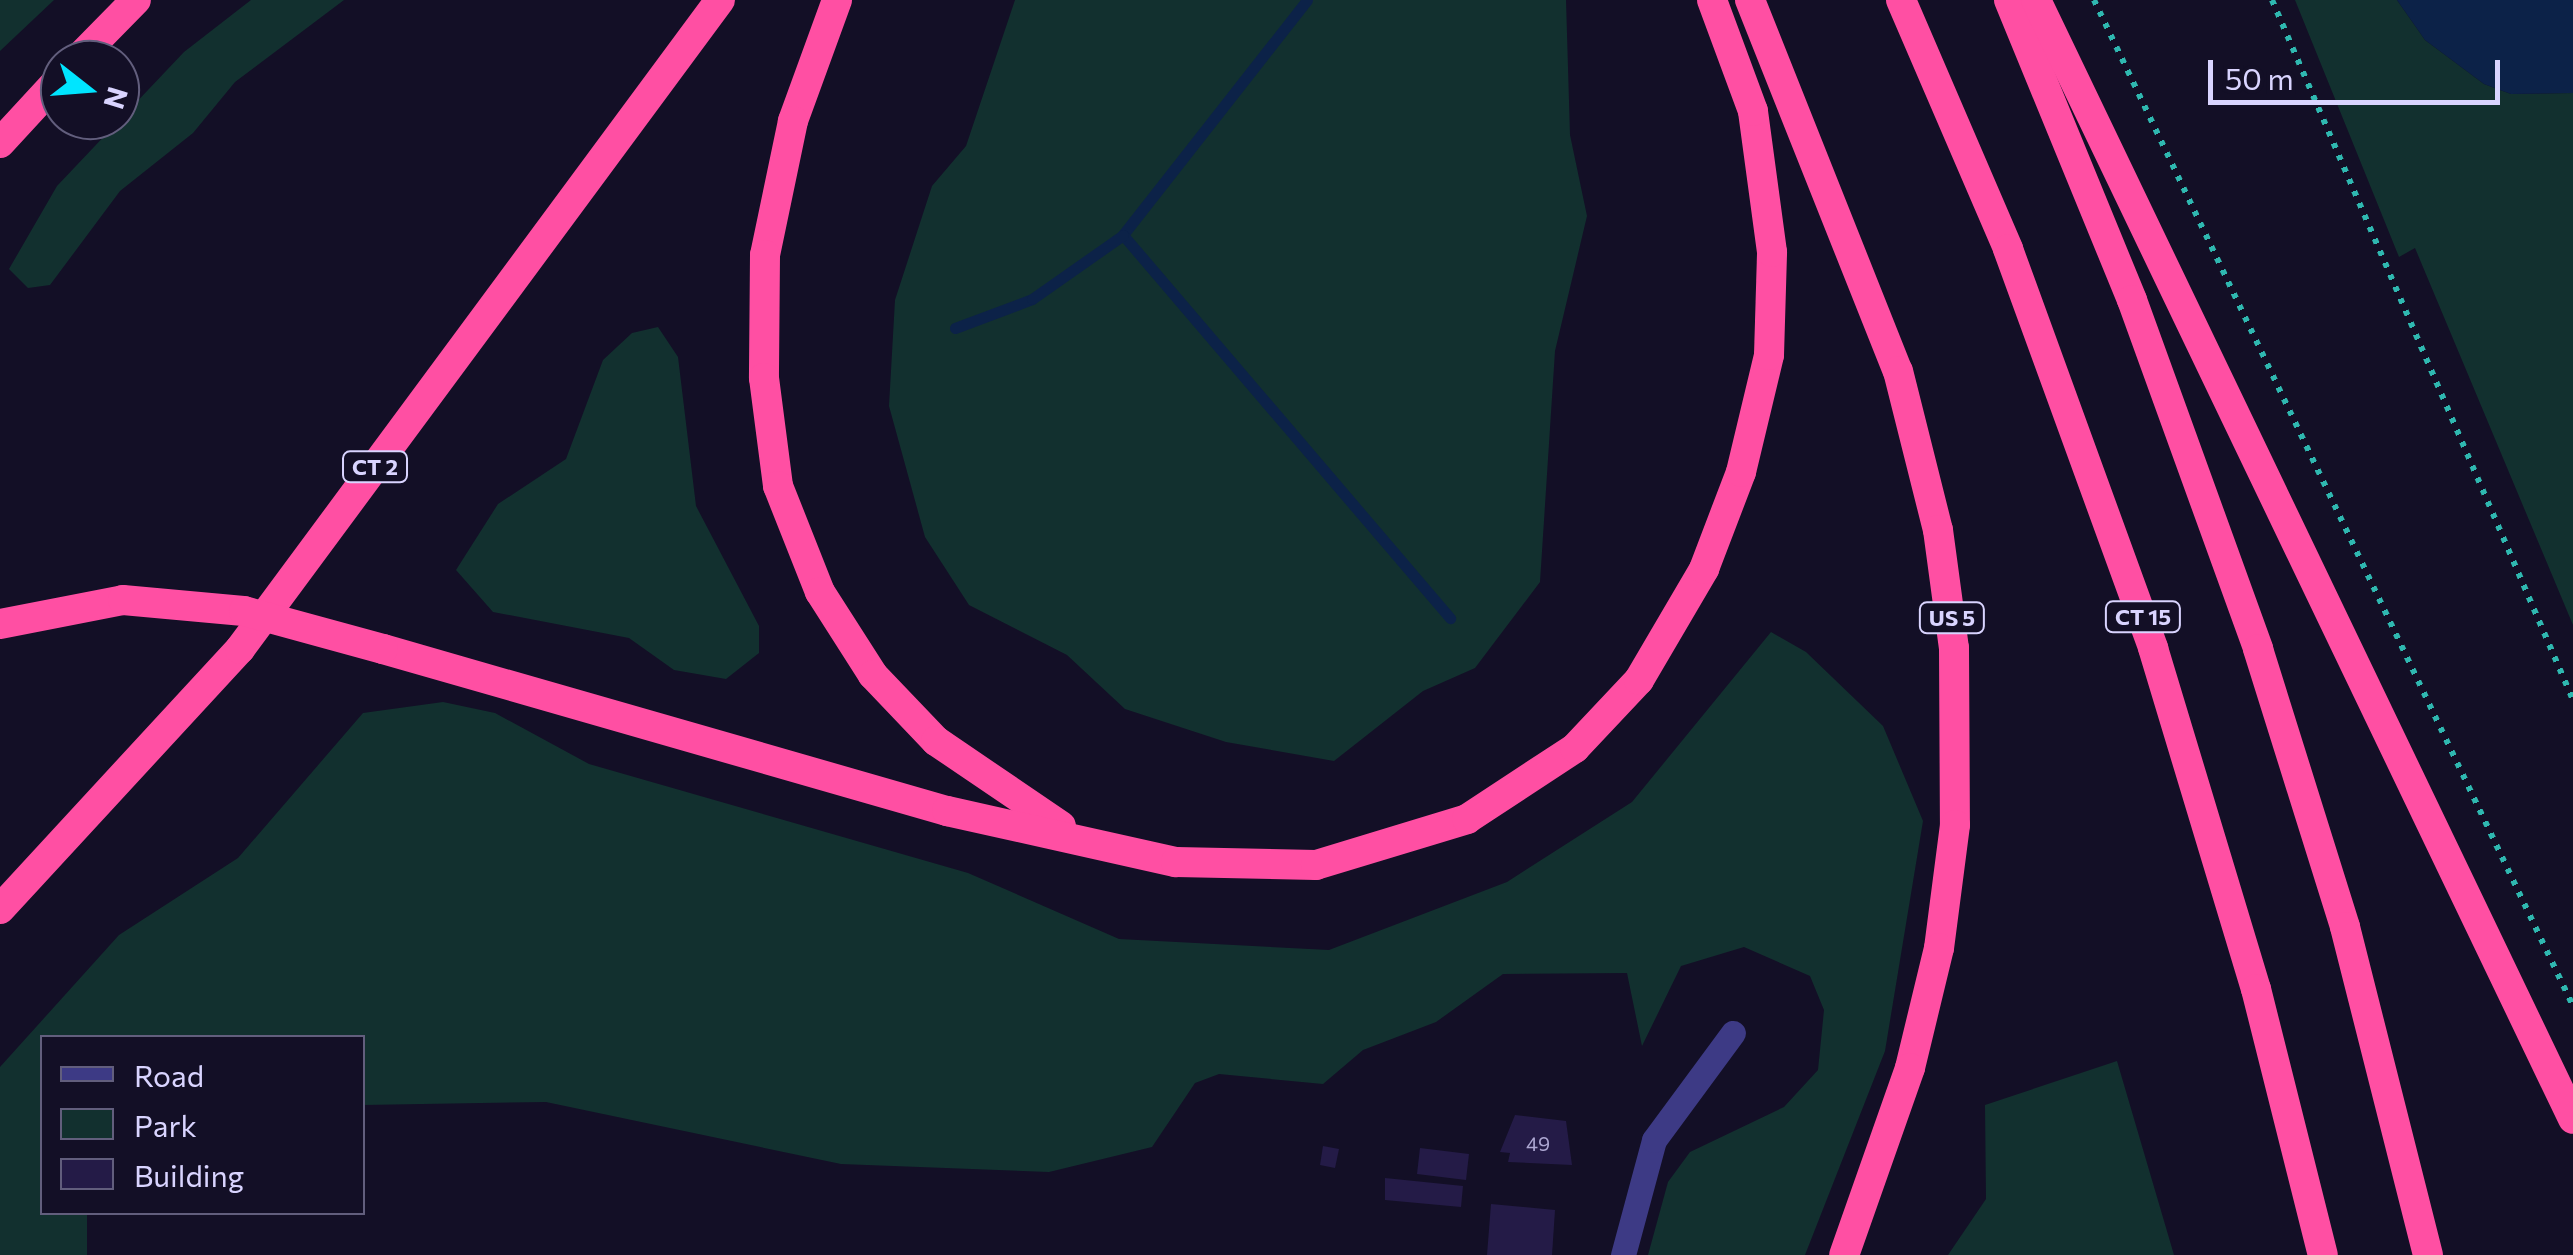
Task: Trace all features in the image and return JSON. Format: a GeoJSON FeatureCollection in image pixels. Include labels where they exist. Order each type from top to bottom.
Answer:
{"type":"FeatureCollection","features":[{"type":"Feature","properties":{"kind":"highway"},"geometry":{"type":"LineString","coordinates":[[97,40],[136,0]]}},
{"type":"Feature","properties":{"kind":"highway","name":"CT 2"},"geometry":{"type":"LineString","coordinates":[[0,909],[240,649],[720,0]]}},
{"type":"Feature","properties":{"kind":"highway"},"geometry":{"type":"LineString","coordinates":[[836,0],[793,121],[765,255],[764,378],[778,486],[820,592],[896,702],[988,781],[1081,838]]}},
{"type":"Feature","properties":{"kind":"highway"},"geometry":{"type":"LineString","coordinates":[[0,624],[123,600],[244,611],[946,811],[1240,868],[1354,858],[1512,794],[1575,748],[1639,680],[1724,525],[1769,355],[1763,156],[1712,0]]}},
{"type":"Feature","properties":{"kind":"highway","name":"US 5"},"geometry":{"type":"LineString","coordinates":[[1750,0],[1898,370],[1938,530],[1954,648],[1955,825],[1939,948],[1910,1068],[1844,1255]]}},
{"type":"Feature","properties":{"kind":"highway","name":"CT 15"},"geometry":{"type":"LineString","coordinates":[[1901,0],[2027,298],[2154,648],[2256,989],[2322,1255]]}},
{"type":"Feature","properties":{"kind":"highway"},"geometry":{"type":"LineString","coordinates":[[2009,0],[2248,617],[2349,943],[2428,1255]]}},
{"type":"Feature","properties":{"kind":"highway"},"geometry":{"type":"LineString","coordinates":[[2036,0],[2573,1119]]}},
{"type":"Feature","properties":{"kind":"highway"},"geometry":{"type":"LineString","coordinates":[[0,142],[40,99]]}},
{"type":"Feature","properties":{"kind":"street"},"geometry":{"type":"LineString","coordinates":[[1623,1255],[1654,1140],[1733,1033]]}},
{"type":"Feature","properties":{"kind":"path"},"geometry":{"type":"LineString","coordinates":[[2094,0],[2573,1006]]}},
{"type":"Feature","properties":{"kind":"path"},"geometry":{"type":"LineString","coordinates":[[2272,0],[2573,700]]}},
{"type":"Feature","properties":{"kind":"green space"},"geometry":{"type":"Polygon","coordinates":[[[0,0],[54,0],[0,51],[0,0]]]}},
{"type":"Feature","properties":{"kind":"green space"},"geometry":{"type":"Polygon","coordinates":[[[251,0],[344,0],[235,82],[193,133],[120,191],[50,285],[28,288],[9,269],[57,186],[101,140],[140,140],[140,98],[184,52],[251,0]]]}},
{"type":"Feature","properties":{"kind":"green space"},"geometry":{"type":"Polygon","coordinates":[[[1015,0],[1566,0],[1570,135],[1587,216],[1555,351],[1540,582],[1475,668],[1423,691],[1334,761],[1226,742],[1125,709],[1067,655],[969,605],[925,537],[889,406],[895,300],[932,186],[966,146],[1015,0]]]}},
{"type":"Feature","properties":{"kind":"green space"},"geometry":{"type":"Polygon","coordinates":[[[2295,0],[2397,0],[2425,40],[2484,84],[2511,94],[2573,93],[2573,625],[2415,248],[2399,257],[2295,0]]]}},
{"type":"Feature","properties":{"kind":"green space"},"geometry":{"type":"Polygon","coordinates":[[[658,327],[678,357],[696,506],[759,626],[759,653],[726,679],[674,670],[629,638],[493,612],[456,570],[498,504],[566,459],[603,360],[632,333],[658,327]]]}},
{"type":"Feature","properties":{"kind":"green space"},"geometry":{"type":"Polygon","coordinates":[[[1771,632],[1806,652],[1883,726],[1923,821],[1885,1051],[1805,1255],[1648,1255],[1668,1182],[1690,1152],[1784,1107],[1818,1070],[1824,1010],[1810,976],[1744,947],[1681,966],[1642,1046],[1627,973],[1503,974],[1436,1022],[1363,1050],[1323,1084],[1219,1074],[1195,1083],[1152,1147],[1049,1172],[841,1164],[546,1102],[365,1105],[365,1035],[40,1035],[40,1215],[87,1215],[87,1255],[0,1255],[0,1067],[119,935],[238,858],[363,713],[443,702],[495,713],[589,764],[968,873],[1119,939],[1329,950],[1507,882],[1632,802],[1771,632]]]}},
{"type":"Feature","properties":{"kind":"green space"},"geometry":{"type":"Polygon","coordinates":[[[2117,1061],[2174,1255],[1948,1255],[1986,1199],[1985,1105],[2117,1061]]]}},
{"type":"Feature","properties":{"kind":"water"},"geometry":{"type":"Polygon","coordinates":[[[2397,0],[2573,0],[2573,93],[2511,94],[2484,84],[2425,40],[2397,0]]]}},
{"type":"Feature","properties":{"kind":"building"},"geometry":{"type":"Polygon","coordinates":[[[1515,1115],[1566,1121],[1572,1165],[1508,1162],[1510,1153],[1500,1152],[1515,1115]]]}},
{"type":"Feature","properties":{"kind":"building"},"geometry":{"type":"Polygon","coordinates":[[[1323,1146],[1339,1149],[1335,1168],[1320,1165],[1323,1146]]]}},
{"type":"Feature","properties":{"kind":"building"},"geometry":{"type":"Polygon","coordinates":[[[1420,1148],[1469,1154],[1466,1180],[1417,1174],[1420,1148]]]}},
{"type":"Feature","properties":{"kind":"building"},"geometry":{"type":"Polygon","coordinates":[[[1385,1178],[1463,1186],[1461,1207],[1385,1200],[1385,1178]]]}},
{"type":"Feature","properties":{"kind":"building"},"geometry":{"type":"Polygon","coordinates":[[[1491,1204],[1555,1210],[1552,1255],[1487,1255],[1491,1204]]]}},
{"type":"Feature","properties":{"kind":"waterway"},"geometry":{"type":"LineString","coordinates":[[1307,0],[1123,235],[1450,618]]}},
{"type":"Feature","properties":{"kind":"waterway"},"geometry":{"type":"LineString","coordinates":[[955,328],[1032,299],[1123,235]]}}]}
